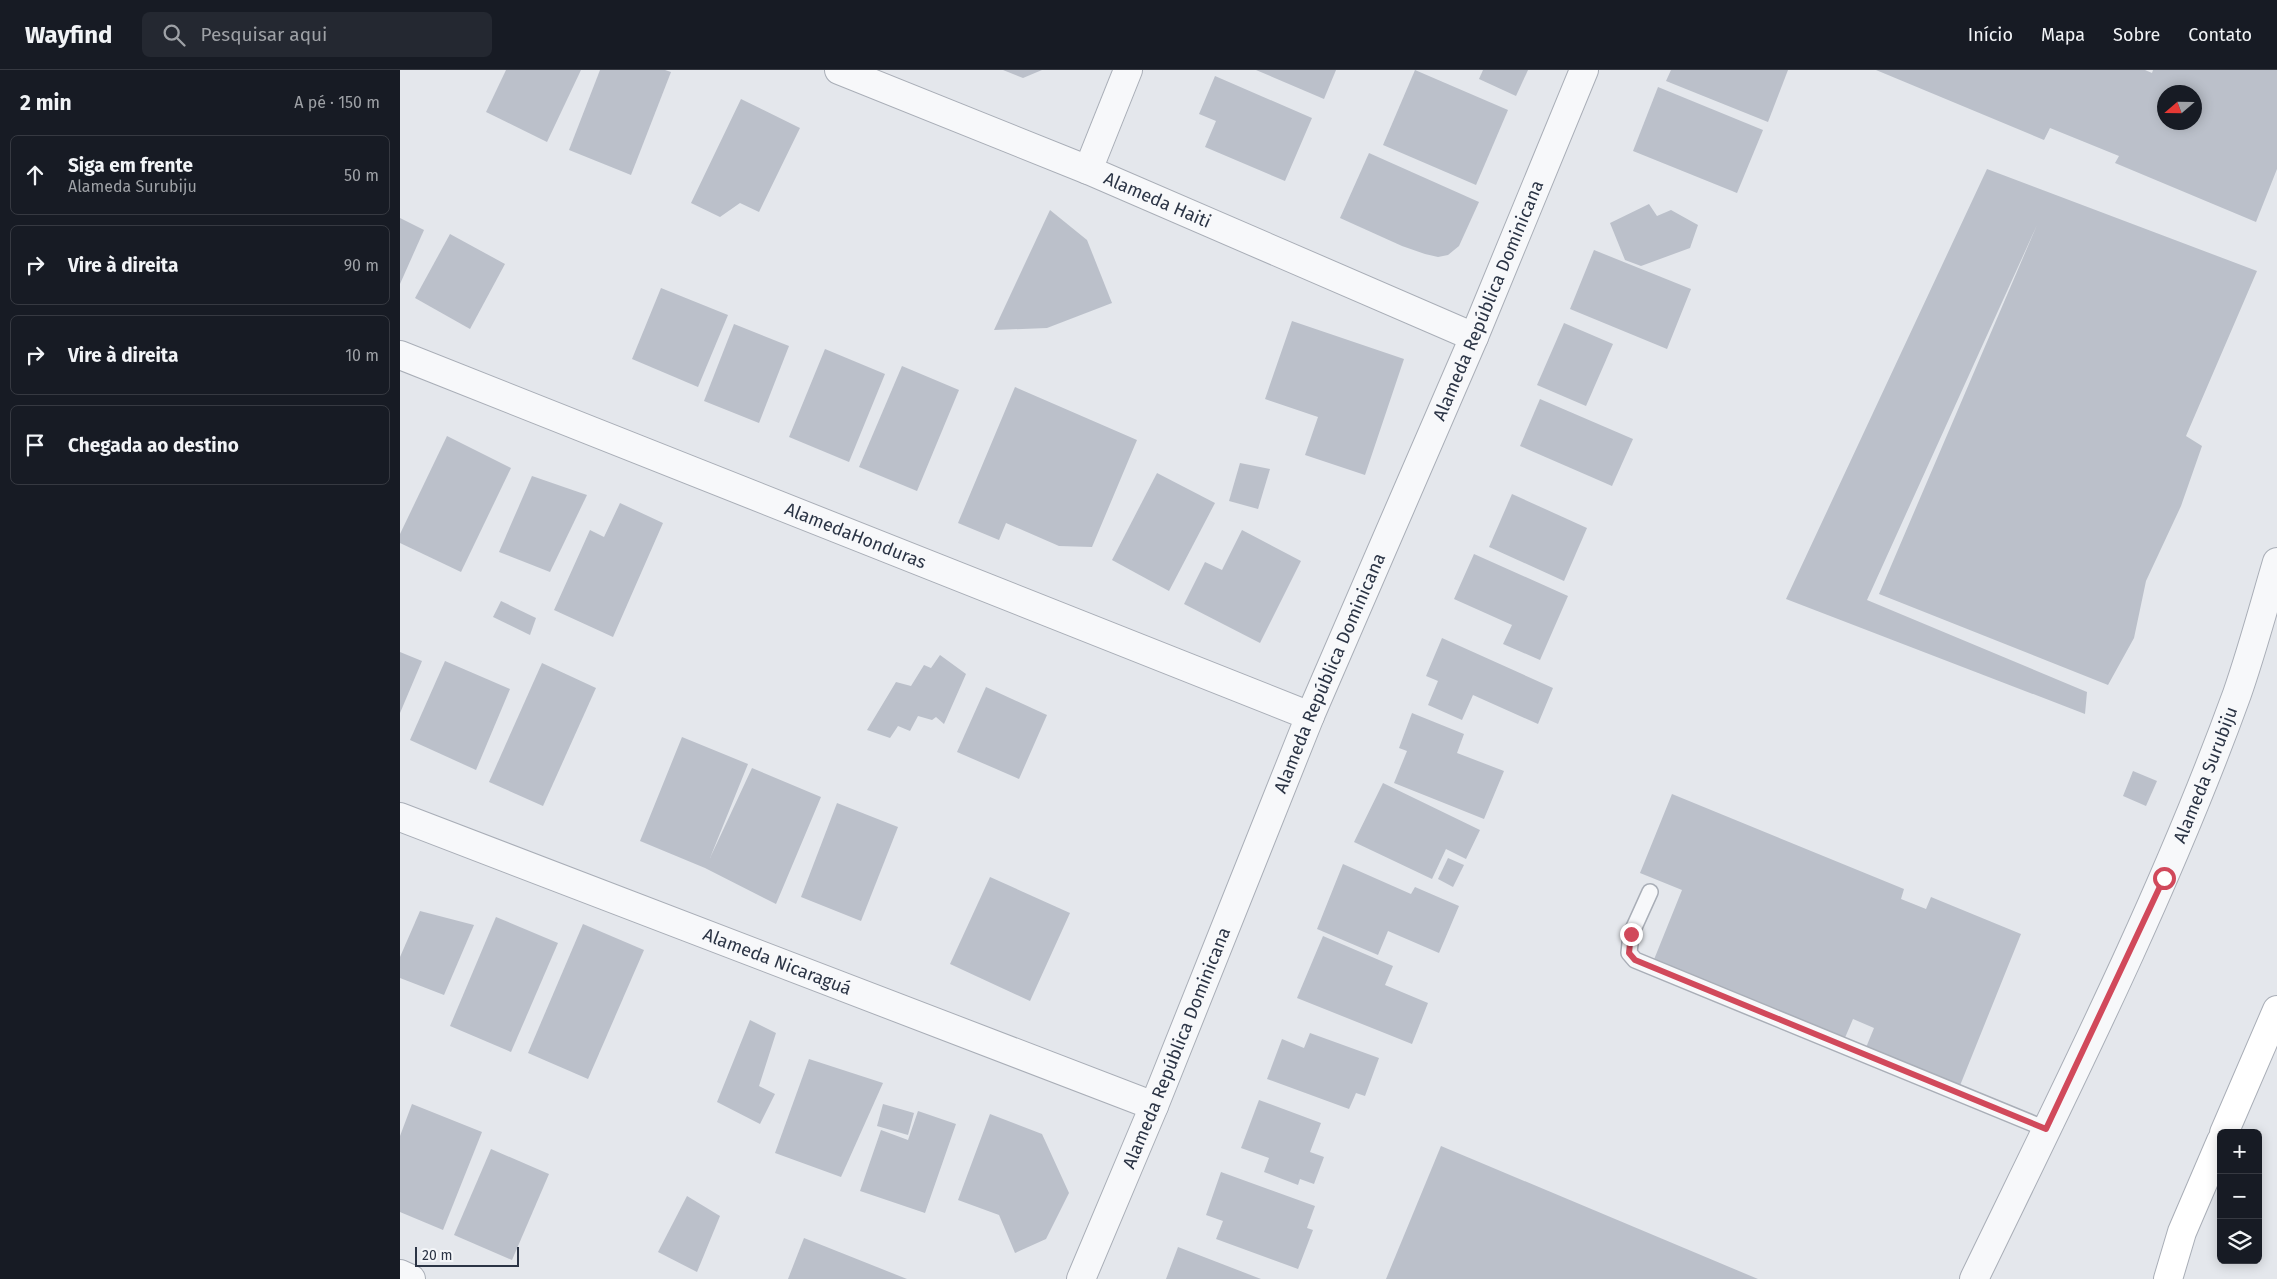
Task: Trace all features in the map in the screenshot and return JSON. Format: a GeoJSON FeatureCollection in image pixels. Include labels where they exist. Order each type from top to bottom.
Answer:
{"type":"FeatureCollection","features":[{"type":"Feature","properties":{"kind":"main road"},"geometry":{"type":"LineString","coordinates":[[2226,1129],[2277,1010]]}},
{"type":"Feature","properties":{"kind":"main road"},"geometry":{"type":"LineString","coordinates":[[2168,1279],[2182,1232],[2217,1150]]}},
{"type":"Feature","properties":{"kind":"street","name":"Alameda Haiti"},"geometry":{"type":"LineString","coordinates":[[839,70],[1088,170],[1474,337]]}},
{"type":"Feature","properties":{"kind":"street"},"geometry":{"type":"LineString","coordinates":[[1088,170],[1128,70]]}},
{"type":"Feature","properties":{"kind":"street","name":"Alameda República Dominicana"},"geometry":{"type":"LineString","coordinates":[[1081,1279],[1154,1106],[1310,716],[1474,337],[1584,70]]}},
{"type":"Feature","properties":{"kind":"street","name":"AlamedaHonduras"},"geometry":{"type":"LineString","coordinates":[[400,355],[1310,716]]}},
{"type":"Feature","properties":{"kind":"street","name":"Alameda Surubiju"},"geometry":{"type":"LineString","coordinates":[[1974,1279],[2164,878],[2237,693],[2277,562]]}},
{"type":"Feature","properties":{"kind":"street","name":"Alameda Nicaraguá"},"geometry":{"type":"LineString","coordinates":[[400,816],[1154,1106]]}},
{"type":"Feature","properties":{"kind":"street"},"geometry":{"type":"LineString","coordinates":[[400,1274],[411,1279]]}},
{"type":"Feature","properties":{"kind":"lane"},"geometry":{"type":"LineString","coordinates":[[1650,892],[1631,934],[1629,953],[1635,960],[2046,1129]]}},
{"type":"Feature","properties":{"kind":"building"},"geometry":{"type":"Polygon","coordinates":[[[506,70],[581,70],[547,142],[486,112],[506,70]]]}},
{"type":"Feature","properties":{"kind":"building"},"geometry":{"type":"Polygon","coordinates":[[[600,70],[665,70],[671,72],[631,175],[569,150],[600,70]]]}},
{"type":"Feature","properties":{"kind":"building"},"geometry":{"type":"Polygon","coordinates":[[[1003,70],[1042,70],[1023,78],[1003,70]]]}},
{"type":"Feature","properties":{"kind":"building"},"geometry":{"type":"Polygon","coordinates":[[[1256,70],[1336,70],[1324,99],[1256,70]]]}},
{"type":"Feature","properties":{"kind":"building"},"geometry":{"type":"Polygon","coordinates":[[[1415,70],[1508,110],[1476,185],[1383,145],[1415,70]]]}},
{"type":"Feature","properties":{"kind":"building"},"geometry":{"type":"Polygon","coordinates":[[[1483,70],[1528,70],[1516,96],[1479,79],[1483,70]]]}},
{"type":"Feature","properties":{"kind":"building"},"geometry":{"type":"Polygon","coordinates":[[[1671,70],[1788,70],[1768,122],[1666,81],[1671,70]]]}},
{"type":"Feature","properties":{"kind":"building"},"geometry":{"type":"Polygon","coordinates":[[[1876,70],[2145,70],[2152,73],[2153,70],[2277,70],[2277,169],[2256,222],[2115,163],[2119,156],[2050,128],[2044,140],[1876,70]]]}},
{"type":"Feature","properties":{"kind":"building"},"geometry":{"type":"Polygon","coordinates":[[[1215,76],[1312,118],[1285,181],[1205,147],[1216,121],[1199,114],[1215,76]]]}},
{"type":"Feature","properties":{"kind":"building"},"geometry":{"type":"Polygon","coordinates":[[[1658,87],[1763,130],[1737,193],[1633,151],[1658,87]]]}},
{"type":"Feature","properties":{"kind":"building"},"geometry":{"type":"Polygon","coordinates":[[[741,99],[800,128],[759,212],[740,203],[720,217],[691,203],[741,99]]]}},
{"type":"Feature","properties":{"kind":"building"},"geometry":{"type":"Polygon","coordinates":[[[1369,153],[1479,202],[1459,246],[1448,255],[1438,257],[1425,254],[1402,246],[1340,218],[1369,153]]]}},
{"type":"Feature","properties":{"kind":"building"},"geometry":{"type":"Polygon","coordinates":[[[1987,169],[2257,271],[2186,436],[2202,446],[2181,506],[2146,581],[2134,638],[2108,685],[1879,594],[2037,225],[1867,600],[2087,692],[2085,714],[1786,599],[1987,169]]]}},
{"type":"Feature","properties":{"kind":"building"},"geometry":{"type":"Polygon","coordinates":[[[1649,204],[1657,216],[1671,210],[1698,225],[1690,248],[1641,266],[1625,260],[1610,223],[1649,204]]]}},
{"type":"Feature","properties":{"kind":"building"},"geometry":{"type":"Polygon","coordinates":[[[1050,210],[1087,240],[1112,303],[1047,328],[994,330],[1050,210]]]}},
{"type":"Feature","properties":{"kind":"building"},"geometry":{"type":"Polygon","coordinates":[[[400,218],[424,230],[400,284],[400,218]]]}},
{"type":"Feature","properties":{"kind":"building"},"geometry":{"type":"Polygon","coordinates":[[[450,234],[505,264],[470,329],[415,298],[450,234]]]}},
{"type":"Feature","properties":{"kind":"building"},"geometry":{"type":"Polygon","coordinates":[[[1594,250],[1691,289],[1667,349],[1570,309],[1594,250]]]}},
{"type":"Feature","properties":{"kind":"building"},"geometry":{"type":"Polygon","coordinates":[[[661,288],[728,315],[698,387],[632,359],[661,288]]]}},
{"type":"Feature","properties":{"kind":"building"},"geometry":{"type":"Polygon","coordinates":[[[1292,321],[1404,359],[1365,475],[1305,455],[1318,417],[1265,399],[1292,321]]]}},
{"type":"Feature","properties":{"kind":"building"},"geometry":{"type":"Polygon","coordinates":[[[1564,323],[1613,344],[1586,406],[1537,385],[1564,323]]]}},
{"type":"Feature","properties":{"kind":"building"},"geometry":{"type":"Polygon","coordinates":[[[734,324],[789,346],[759,423],[704,401],[734,324]]]}},
{"type":"Feature","properties":{"kind":"building"},"geometry":{"type":"Polygon","coordinates":[[[825,349],[885,374],[849,462],[789,437],[825,349]]]}},
{"type":"Feature","properties":{"kind":"building"},"geometry":{"type":"Polygon","coordinates":[[[902,366],[959,390],[917,491],[859,467],[902,366]]]}},
{"type":"Feature","properties":{"kind":"building"},"geometry":{"type":"Polygon","coordinates":[[[1015,387],[1137,440],[1092,547],[1059,546],[1006,523],[999,540],[958,523],[1015,387]]]}},
{"type":"Feature","properties":{"kind":"building"},"geometry":{"type":"Polygon","coordinates":[[[1540,399],[1633,439],[1612,486],[1520,446],[1540,399]]]}},
{"type":"Feature","properties":{"kind":"building"},"geometry":{"type":"Polygon","coordinates":[[[447,436],[511,468],[461,572],[400,543],[400,534],[447,436]]]}},
{"type":"Feature","properties":{"kind":"building"},"geometry":{"type":"Polygon","coordinates":[[[1240,463],[1270,469],[1258,509],[1229,501],[1240,463]]]}},
{"type":"Feature","properties":{"kind":"building"},"geometry":{"type":"Polygon","coordinates":[[[1157,473],[1215,503],[1169,591],[1112,560],[1157,473]]]}},
{"type":"Feature","properties":{"kind":"building"},"geometry":{"type":"Polygon","coordinates":[[[532,476],[587,495],[550,572],[499,552],[532,476]]]}},
{"type":"Feature","properties":{"kind":"building"},"geometry":{"type":"Polygon","coordinates":[[[1512,494],[1587,528],[1564,581],[1489,547],[1512,494]]]}},
{"type":"Feature","properties":{"kind":"building"},"geometry":{"type":"Polygon","coordinates":[[[620,503],[663,523],[613,637],[554,610],[590,530],[604,537],[620,503]]]}},
{"type":"Feature","properties":{"kind":"building"},"geometry":{"type":"Polygon","coordinates":[[[1242,530],[1301,561],[1260,643],[1184,604],[1205,562],[1222,570],[1242,530]]]}},
{"type":"Feature","properties":{"kind":"building"},"geometry":{"type":"Polygon","coordinates":[[[1474,554],[1568,596],[1540,660],[1503,644],[1512,625],[1454,599],[1474,554]]]}},
{"type":"Feature","properties":{"kind":"building"},"geometry":{"type":"Polygon","coordinates":[[[501,601],[536,618],[530,635],[493,617],[501,601]]]}},
{"type":"Feature","properties":{"kind":"building"},"geometry":{"type":"Polygon","coordinates":[[[1442,638],[1553,688],[1538,724],[1473,695],[1462,720],[1428,705],[1438,681],[1426,676],[1442,638]]]}},
{"type":"Feature","properties":{"kind":"building"},"geometry":{"type":"Polygon","coordinates":[[[400,652],[422,661],[400,713],[400,652]]]}},
{"type":"Feature","properties":{"kind":"building"},"geometry":{"type":"Polygon","coordinates":[[[940,655],[966,674],[944,724],[936,717],[932,720],[918,716],[910,731],[898,726],[890,738],[867,730],[896,682],[911,686],[924,665],[931,668],[940,655]]]}},
{"type":"Feature","properties":{"kind":"building"},"geometry":{"type":"Polygon","coordinates":[[[445,661],[510,689],[476,770],[410,740],[445,661]]]}},
{"type":"Feature","properties":{"kind":"building"},"geometry":{"type":"Polygon","coordinates":[[[542,663],[596,688],[543,806],[489,782],[542,663]]]}},
{"type":"Feature","properties":{"kind":"building"},"geometry":{"type":"Polygon","coordinates":[[[986,687],[1047,715],[1019,779],[957,752],[986,687]]]}},
{"type":"Feature","properties":{"kind":"building"},"geometry":{"type":"Polygon","coordinates":[[[1412,713],[1464,734],[1457,753],[1504,771],[1484,819],[1394,783],[1407,751],[1399,748],[1412,713]]]}},
{"type":"Feature","properties":{"kind":"building"},"geometry":{"type":"Polygon","coordinates":[[[682,737],[748,764],[710,858],[752,768],[821,797],[776,904],[705,868],[640,841],[682,737]]]}},
{"type":"Feature","properties":{"kind":"building"},"geometry":{"type":"Polygon","coordinates":[[[2133,771],[2157,781],[2146,806],[2123,796],[2133,771]]]}},
{"type":"Feature","properties":{"kind":"building"},"geometry":{"type":"Polygon","coordinates":[[[1383,783],[1480,830],[1466,859],[1446,849],[1432,879],[1354,842],[1383,783]]]}},
{"type":"Feature","properties":{"kind":"building"},"geometry":{"type":"Polygon","coordinates":[[[1672,794],[1904,889],[1901,899],[1926,909],[1931,897],[2021,934],[1959,1088],[1865,1050],[1874,1028],[1853,1019],[1844,1040],[1653,962],[1682,890],[1640,873],[1672,794]]]}},
{"type":"Feature","properties":{"kind":"building"},"geometry":{"type":"Polygon","coordinates":[[[837,803],[898,827],[861,921],[801,897],[837,803]]]}},
{"type":"Feature","properties":{"kind":"building"},"geometry":{"type":"Polygon","coordinates":[[[1448,858],[1464,865],[1453,887],[1438,879],[1448,858]]]}},
{"type":"Feature","properties":{"kind":"building"},"geometry":{"type":"Polygon","coordinates":[[[1343,864],[1411,894],[1415,887],[1459,906],[1439,953],[1388,931],[1378,955],[1317,929],[1343,864]]]}},
{"type":"Feature","properties":{"kind":"building"},"geometry":{"type":"Polygon","coordinates":[[[990,877],[1070,913],[1030,1001],[950,964],[990,877]]]}},
{"type":"Feature","properties":{"kind":"building"},"geometry":{"type":"Polygon","coordinates":[[[420,911],[474,925],[444,995],[400,978],[400,957],[420,911]]]}},
{"type":"Feature","properties":{"kind":"building"},"geometry":{"type":"Polygon","coordinates":[[[496,917],[558,943],[511,1052],[450,1026],[496,917]]]}},
{"type":"Feature","properties":{"kind":"building"},"geometry":{"type":"Polygon","coordinates":[[[583,924],[644,950],[588,1079],[528,1053],[583,924]]]}},
{"type":"Feature","properties":{"kind":"building"},"geometry":{"type":"Polygon","coordinates":[[[1323,936],[1393,966],[1385,985],[1428,1003],[1412,1044],[1297,998],[1323,936]]]}},
{"type":"Feature","properties":{"kind":"building"},"geometry":{"type":"Polygon","coordinates":[[[750,1020],[776,1033],[759,1086],[775,1094],[760,1124],[717,1102],[750,1020]]]}},
{"type":"Feature","properties":{"kind":"building"},"geometry":{"type":"Polygon","coordinates":[[[1310,1033],[1379,1058],[1365,1096],[1356,1093],[1349,1109],[1267,1079],[1282,1039],[1304,1048],[1310,1033]]]}},
{"type":"Feature","properties":{"kind":"building"},"geometry":{"type":"Polygon","coordinates":[[[809,1059],[883,1083],[841,1177],[775,1153],[809,1059]]]}},
{"type":"Feature","properties":{"kind":"building"},"geometry":{"type":"Polygon","coordinates":[[[1259,1100],[1321,1123],[1310,1152],[1324,1157],[1314,1184],[1300,1179],[1298,1185],[1264,1172],[1269,1158],[1241,1148],[1259,1100]]]}},
{"type":"Feature","properties":{"kind":"building"},"geometry":{"type":"Polygon","coordinates":[[[412,1104],[482,1132],[443,1230],[400,1212],[400,1136],[412,1104]]]}},
{"type":"Feature","properties":{"kind":"building"},"geometry":{"type":"Polygon","coordinates":[[[883,1104],[914,1113],[908,1135],[877,1126],[883,1104]]]}},
{"type":"Feature","properties":{"kind":"building"},"geometry":{"type":"Polygon","coordinates":[[[918,1111],[956,1124],[925,1213],[860,1191],[881,1130],[908,1140],[918,1111]]]}},
{"type":"Feature","properties":{"kind":"building"},"geometry":{"type":"Polygon","coordinates":[[[990,1114],[1042,1134],[1069,1193],[1046,1239],[1015,1253],[999,1215],[958,1200],[990,1114]]]}},
{"type":"Feature","properties":{"kind":"building"},"geometry":{"type":"Polygon","coordinates":[[[1441,1146],[1758,1279],[1386,1279],[1441,1146]]]}},
{"type":"Feature","properties":{"kind":"building"},"geometry":{"type":"Polygon","coordinates":[[[491,1149],[549,1174],[512,1260],[454,1235],[491,1149]]]}},
{"type":"Feature","properties":{"kind":"building"},"geometry":{"type":"Polygon","coordinates":[[[1221,1172],[1315,1206],[1307,1228],[1313,1230],[1298,1269],[1216,1239],[1223,1221],[1206,1215],[1221,1172]]]}},
{"type":"Feature","properties":{"kind":"building"},"geometry":{"type":"Polygon","coordinates":[[[687,1196],[720,1216],[697,1272],[658,1252],[687,1196]]]}},
{"type":"Feature","properties":{"kind":"building"},"geometry":{"type":"Polygon","coordinates":[[[804,1238],[907,1279],[788,1279],[804,1238]]]}},
{"type":"Feature","properties":{"kind":"building"},"geometry":{"type":"Polygon","coordinates":[[[1178,1247],[1261,1279],[1166,1279],[1178,1247]]]}},
{"type":"Feature","properties":{"kind":"route"},"geometry":{"type":"LineString","coordinates":[[1631,934],[1629,953],[1635,960],[2046,1129],[2164,878]]}}]}
